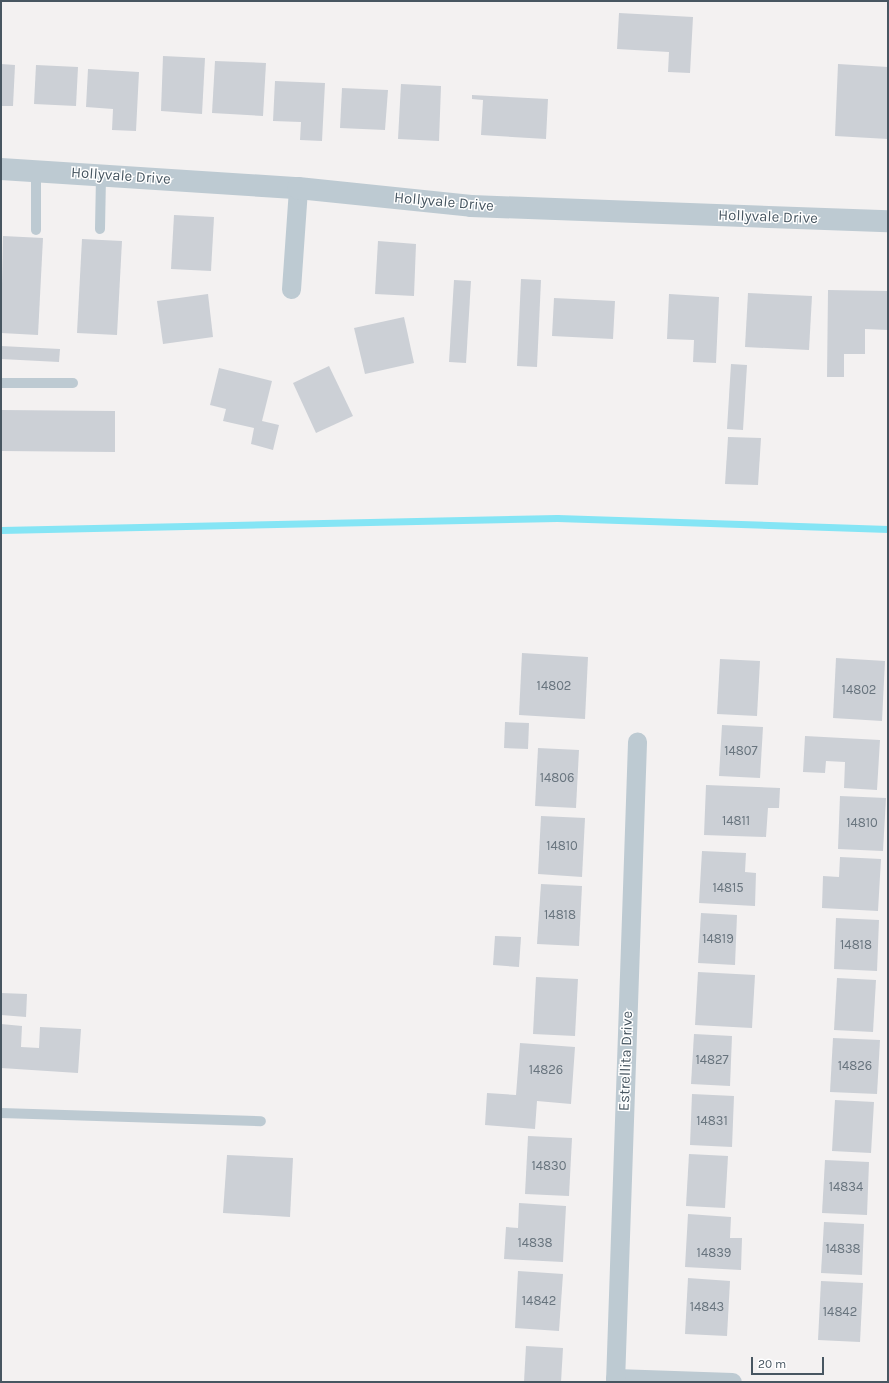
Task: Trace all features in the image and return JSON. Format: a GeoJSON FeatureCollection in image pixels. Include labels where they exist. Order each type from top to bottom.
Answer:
{"type":"FeatureCollection","features":[{"type":"Feature","properties":{"kind":"street","name":"Hollyvale Drive"},"geometry":{"type":"LineString","coordinates":[[1,169],[298,188],[471,206],[888,221]]}},
{"type":"Feature","properties":{"kind":"street"},"geometry":{"type":"LineString","coordinates":[[291,289],[298,188]]}},
{"type":"Feature","properties":{"kind":"street","name":"Estrellita Drive"},"geometry":{"type":"LineString","coordinates":[[615,1380],[637,741]]}},
{"type":"Feature","properties":{"kind":"street"},"geometry":{"type":"LineString","coordinates":[[615,1380],[732,1382]]}},
{"type":"Feature","properties":{"kind":"lane"},"geometry":{"type":"LineString","coordinates":[[36,171],[36,230]]}},
{"type":"Feature","properties":{"kind":"lane"},"geometry":{"type":"LineString","coordinates":[[100,229],[101,175]]}},
{"type":"Feature","properties":{"kind":"lane"},"geometry":{"type":"LineString","coordinates":[[1,383],[73,383]]}},
{"type":"Feature","properties":{"kind":"lane"},"geometry":{"type":"LineString","coordinates":[[1,1113],[260,1121]]}},
{"type":"Feature","properties":{"kind":"building"},"geometry":{"type":"Polygon","coordinates":[[[619,13],[693,17],[690,73],[668,72],[669,52],[617,49],[619,13]]]}},
{"type":"Feature","properties":{"kind":"building"},"geometry":{"type":"Polygon","coordinates":[[[163,56],[205,58],[202,114],[161,111],[163,56]]]}},
{"type":"Feature","properties":{"kind":"building"},"geometry":{"type":"Polygon","coordinates":[[[215,61],[266,63],[263,116],[212,113],[215,61]]]}},
{"type":"Feature","properties":{"kind":"building"},"geometry":{"type":"Polygon","coordinates":[[[1,64],[15,65],[13,106],[1,106],[1,64]]]}},
{"type":"Feature","properties":{"kind":"building"},"geometry":{"type":"Polygon","coordinates":[[[838,64],[888,67],[888,139],[835,136],[838,64]]]}},
{"type":"Feature","properties":{"kind":"building"},"geometry":{"type":"Polygon","coordinates":[[[36,65],[78,67],[76,106],[34,104],[36,65]]]}},
{"type":"Feature","properties":{"kind":"building"},"geometry":{"type":"Polygon","coordinates":[[[88,69],[139,72],[136,131],[112,130],[113,109],[86,107],[88,69]]]}},
{"type":"Feature","properties":{"kind":"building"},"geometry":{"type":"Polygon","coordinates":[[[275,81],[325,83],[322,141],[300,140],[301,122],[273,121],[275,81]]]}},
{"type":"Feature","properties":{"kind":"building"},"geometry":{"type":"Polygon","coordinates":[[[401,84],[441,86],[439,141],[398,139],[401,84]]]}},
{"type":"Feature","properties":{"kind":"building"},"geometry":{"type":"Polygon","coordinates":[[[342,88],[388,90],[385,130],[340,128],[342,88]]]}},
{"type":"Feature","properties":{"kind":"building"},"geometry":{"type":"Polygon","coordinates":[[[472,95],[548,99],[546,139],[481,135],[483,100],[472,99],[472,95]]]}},
{"type":"Feature","properties":{"kind":"building"},"geometry":{"type":"Polygon","coordinates":[[[174,215],[214,217],[211,271],[171,269],[174,215]]]}},
{"type":"Feature","properties":{"kind":"building"},"geometry":{"type":"Polygon","coordinates":[[[3,236],[43,238],[38,335],[1,333],[3,236]]]}},
{"type":"Feature","properties":{"kind":"building"},"geometry":{"type":"Polygon","coordinates":[[[82,239],[122,241],[117,335],[77,333],[82,239]]]}},
{"type":"Feature","properties":{"kind":"building"},"geometry":{"type":"Polygon","coordinates":[[[378,241],[416,244],[414,296],[375,294],[378,241]]]}},
{"type":"Feature","properties":{"kind":"building"},"geometry":{"type":"Polygon","coordinates":[[[521,279],[541,280],[537,367],[517,366],[521,279]]]}},
{"type":"Feature","properties":{"kind":"building"},"geometry":{"type":"Polygon","coordinates":[[[454,280],[471,281],[466,363],[449,362],[454,280]]]}},
{"type":"Feature","properties":{"kind":"building"},"geometry":{"type":"Polygon","coordinates":[[[828,290],[888,291],[888,330],[865,329],[865,354],[844,354],[844,377],[827,377],[828,290]]]}},
{"type":"Feature","properties":{"kind":"building"},"geometry":{"type":"Polygon","coordinates":[[[748,293],[812,296],[809,350],[745,347],[748,293]]]}},
{"type":"Feature","properties":{"kind":"building"},"geometry":{"type":"Polygon","coordinates":[[[208,294],[213,337],[163,344],[157,301],[208,294]]]}},
{"type":"Feature","properties":{"kind":"building"},"geometry":{"type":"Polygon","coordinates":[[[669,294],[719,297],[716,363],[693,362],[694,340],[667,339],[669,294]]]}},
{"type":"Feature","properties":{"kind":"building"},"geometry":{"type":"Polygon","coordinates":[[[554,298],[615,301],[613,339],[552,336],[554,298]]]}},
{"type":"Feature","properties":{"kind":"building"},"geometry":{"type":"Polygon","coordinates":[[[404,317],[414,363],[365,374],[354,328],[404,317]]]}},
{"type":"Feature","properties":{"kind":"building"},"geometry":{"type":"Polygon","coordinates":[[[1,346],[60,349],[59,362],[1,359],[1,346]]]}},
{"type":"Feature","properties":{"kind":"building"},"geometry":{"type":"Polygon","coordinates":[[[731,364],[747,365],[743,430],[727,429],[731,364]]]}},
{"type":"Feature","properties":{"kind":"building"},"geometry":{"type":"Polygon","coordinates":[[[329,366],[353,416],[316,433],[293,383],[329,366]]]}},
{"type":"Feature","properties":{"kind":"building"},"geometry":{"type":"Polygon","coordinates":[[[219,368],[272,381],[262,421],[279,425],[273,450],[251,444],[254,428],[223,421],[226,409],[210,405],[219,368]]]}},
{"type":"Feature","properties":{"kind":"building"},"geometry":{"type":"Polygon","coordinates":[[[1,410],[115,411],[115,452],[1,451],[1,410]]]}},
{"type":"Feature","properties":{"kind":"building"},"geometry":{"type":"Polygon","coordinates":[[[728,437],[761,438],[758,485],[725,484],[728,437]]]}},
{"type":"Feature","properties":{"kind":"building"},"geometry":{"type":"Polygon","coordinates":[[[522,653],[588,657],[585,719],[519,715],[522,653]]]}},
{"type":"Feature","properties":{"kind":"building"},"geometry":{"type":"Polygon","coordinates":[[[836,658],[885,661],[882,721],[833,718],[836,658]]]}},
{"type":"Feature","properties":{"kind":"building"},"geometry":{"type":"Polygon","coordinates":[[[720,659],[760,661],[757,716],[717,714],[720,659]]]}},
{"type":"Feature","properties":{"kind":"building"},"geometry":{"type":"Polygon","coordinates":[[[505,722],[529,723],[528,749],[504,748],[505,722]]]}},
{"type":"Feature","properties":{"kind":"building"},"geometry":{"type":"Polygon","coordinates":[[[722,725],[763,727],[760,778],[719,776],[722,725]]]}},
{"type":"Feature","properties":{"kind":"building"},"geometry":{"type":"Polygon","coordinates":[[[805,736],[880,740],[877,790],[844,788],[845,762],[826,761],[825,773],[803,772],[805,736]]]}},
{"type":"Feature","properties":{"kind":"building"},"geometry":{"type":"Polygon","coordinates":[[[538,748],[579,750],[576,808],[535,806],[538,748]]]}},
{"type":"Feature","properties":{"kind":"building"},"geometry":{"type":"Polygon","coordinates":[[[706,785],[780,788],[779,808],[768,808],[766,837],[704,835],[706,785]]]}},
{"type":"Feature","properties":{"kind":"building"},"geometry":{"type":"Polygon","coordinates":[[[840,796],[886,798],[883,851],[838,849],[840,796]]]}},
{"type":"Feature","properties":{"kind":"building"},"geometry":{"type":"Polygon","coordinates":[[[541,816],[585,818],[582,877],[538,874],[541,816]]]}},
{"type":"Feature","properties":{"kind":"building"},"geometry":{"type":"Polygon","coordinates":[[[702,851],[746,853],[745,872],[756,873],[755,906],[699,903],[702,851]]]}},
{"type":"Feature","properties":{"kind":"building"},"geometry":{"type":"Polygon","coordinates":[[[840,857],[881,859],[878,911],[822,908],[823,876],[839,877],[840,857]]]}},
{"type":"Feature","properties":{"kind":"building"},"geometry":{"type":"Polygon","coordinates":[[[541,884],[582,886],[579,946],[537,944],[541,884]]]}},
{"type":"Feature","properties":{"kind":"building"},"geometry":{"type":"Polygon","coordinates":[[[701,913],[737,915],[735,965],[698,963],[701,913]]]}},
{"type":"Feature","properties":{"kind":"building"},"geometry":{"type":"Polygon","coordinates":[[[836,918],[879,920],[877,971],[834,969],[836,918]]]}},
{"type":"Feature","properties":{"kind":"building"},"geometry":{"type":"Polygon","coordinates":[[[495,936],[521,937],[519,967],[493,965],[495,936]]]}},
{"type":"Feature","properties":{"kind":"building"},"geometry":{"type":"Polygon","coordinates":[[[698,972],[755,975],[752,1028],[695,1025],[698,972]]]}},
{"type":"Feature","properties":{"kind":"building"},"geometry":{"type":"Polygon","coordinates":[[[536,977],[578,979],[575,1036],[533,1034],[536,977]]]}},
{"type":"Feature","properties":{"kind":"building"},"geometry":{"type":"Polygon","coordinates":[[[837,978],[876,980],[873,1032],[834,1030],[837,978]]]}},
{"type":"Feature","properties":{"kind":"building"},"geometry":{"type":"Polygon","coordinates":[[[1,993],[27,994],[26,1017],[1,1015],[1,993]]]}},
{"type":"Feature","properties":{"kind":"building"},"geometry":{"type":"Polygon","coordinates":[[[1,1024],[22,1026],[21,1047],[39,1048],[40,1027],[81,1029],[78,1073],[1,1068],[1,1024]]]}},
{"type":"Feature","properties":{"kind":"building"},"geometry":{"type":"Polygon","coordinates":[[[694,1034],[732,1036],[730,1086],[691,1084],[694,1034]]]}},
{"type":"Feature","properties":{"kind":"building"},"geometry":{"type":"Polygon","coordinates":[[[833,1038],[880,1040],[877,1094],[830,1092],[833,1038]]]}},
{"type":"Feature","properties":{"kind":"building"},"geometry":{"type":"Polygon","coordinates":[[[520,1043],[575,1047],[571,1104],[537,1101],[535,1129],[485,1125],[487,1093],[516,1095],[520,1043]]]}},
{"type":"Feature","properties":{"kind":"building"},"geometry":{"type":"Polygon","coordinates":[[[692,1094],[734,1096],[732,1147],[690,1145],[692,1094]]]}},
{"type":"Feature","properties":{"kind":"building"},"geometry":{"type":"Polygon","coordinates":[[[835,1100],[874,1102],[871,1153],[832,1151],[835,1100]]]}},
{"type":"Feature","properties":{"kind":"building"},"geometry":{"type":"Polygon","coordinates":[[[528,1136],[572,1138],[569,1196],[525,1194],[528,1136]]]}},
{"type":"Feature","properties":{"kind":"building"},"geometry":{"type":"Polygon","coordinates":[[[689,1154],[728,1156],[725,1208],[686,1206],[689,1154]]]}},
{"type":"Feature","properties":{"kind":"building"},"geometry":{"type":"Polygon","coordinates":[[[227,1155],[293,1158],[290,1217],[223,1213],[227,1155]]]}},
{"type":"Feature","properties":{"kind":"building"},"geometry":{"type":"Polygon","coordinates":[[[825,1160],[869,1162],[867,1215],[822,1213],[825,1160]]]}},
{"type":"Feature","properties":{"kind":"building"},"geometry":{"type":"Polygon","coordinates":[[[519,1203],[566,1206],[563,1262],[504,1259],[506,1227],[518,1228],[519,1203]]]}},
{"type":"Feature","properties":{"kind":"building"},"geometry":{"type":"Polygon","coordinates":[[[688,1214],[731,1217],[730,1238],[742,1238],[741,1270],[685,1267],[688,1214]]]}},
{"type":"Feature","properties":{"kind":"building"},"geometry":{"type":"Polygon","coordinates":[[[824,1222],[864,1224],[862,1275],[821,1273],[824,1222]]]}},
{"type":"Feature","properties":{"kind":"building"},"geometry":{"type":"Polygon","coordinates":[[[518,1271],[563,1274],[559,1331],[515,1328],[518,1271]]]}},
{"type":"Feature","properties":{"kind":"building"},"geometry":{"type":"Polygon","coordinates":[[[688,1278],[730,1281],[727,1336],[685,1334],[688,1278]]]}},
{"type":"Feature","properties":{"kind":"building"},"geometry":{"type":"Polygon","coordinates":[[[821,1281],[863,1283],[860,1342],[818,1340],[821,1281]]]}},
{"type":"Feature","properties":{"kind":"building"},"geometry":{"type":"Polygon","coordinates":[[[526,1346],[563,1348],[561,1382],[524,1382],[526,1346]]]}},
{"type":"Feature","properties":{"kind":"waterway"},"geometry":{"type":"LineString","coordinates":[[1,530],[557,518],[888,529]]}}]}
